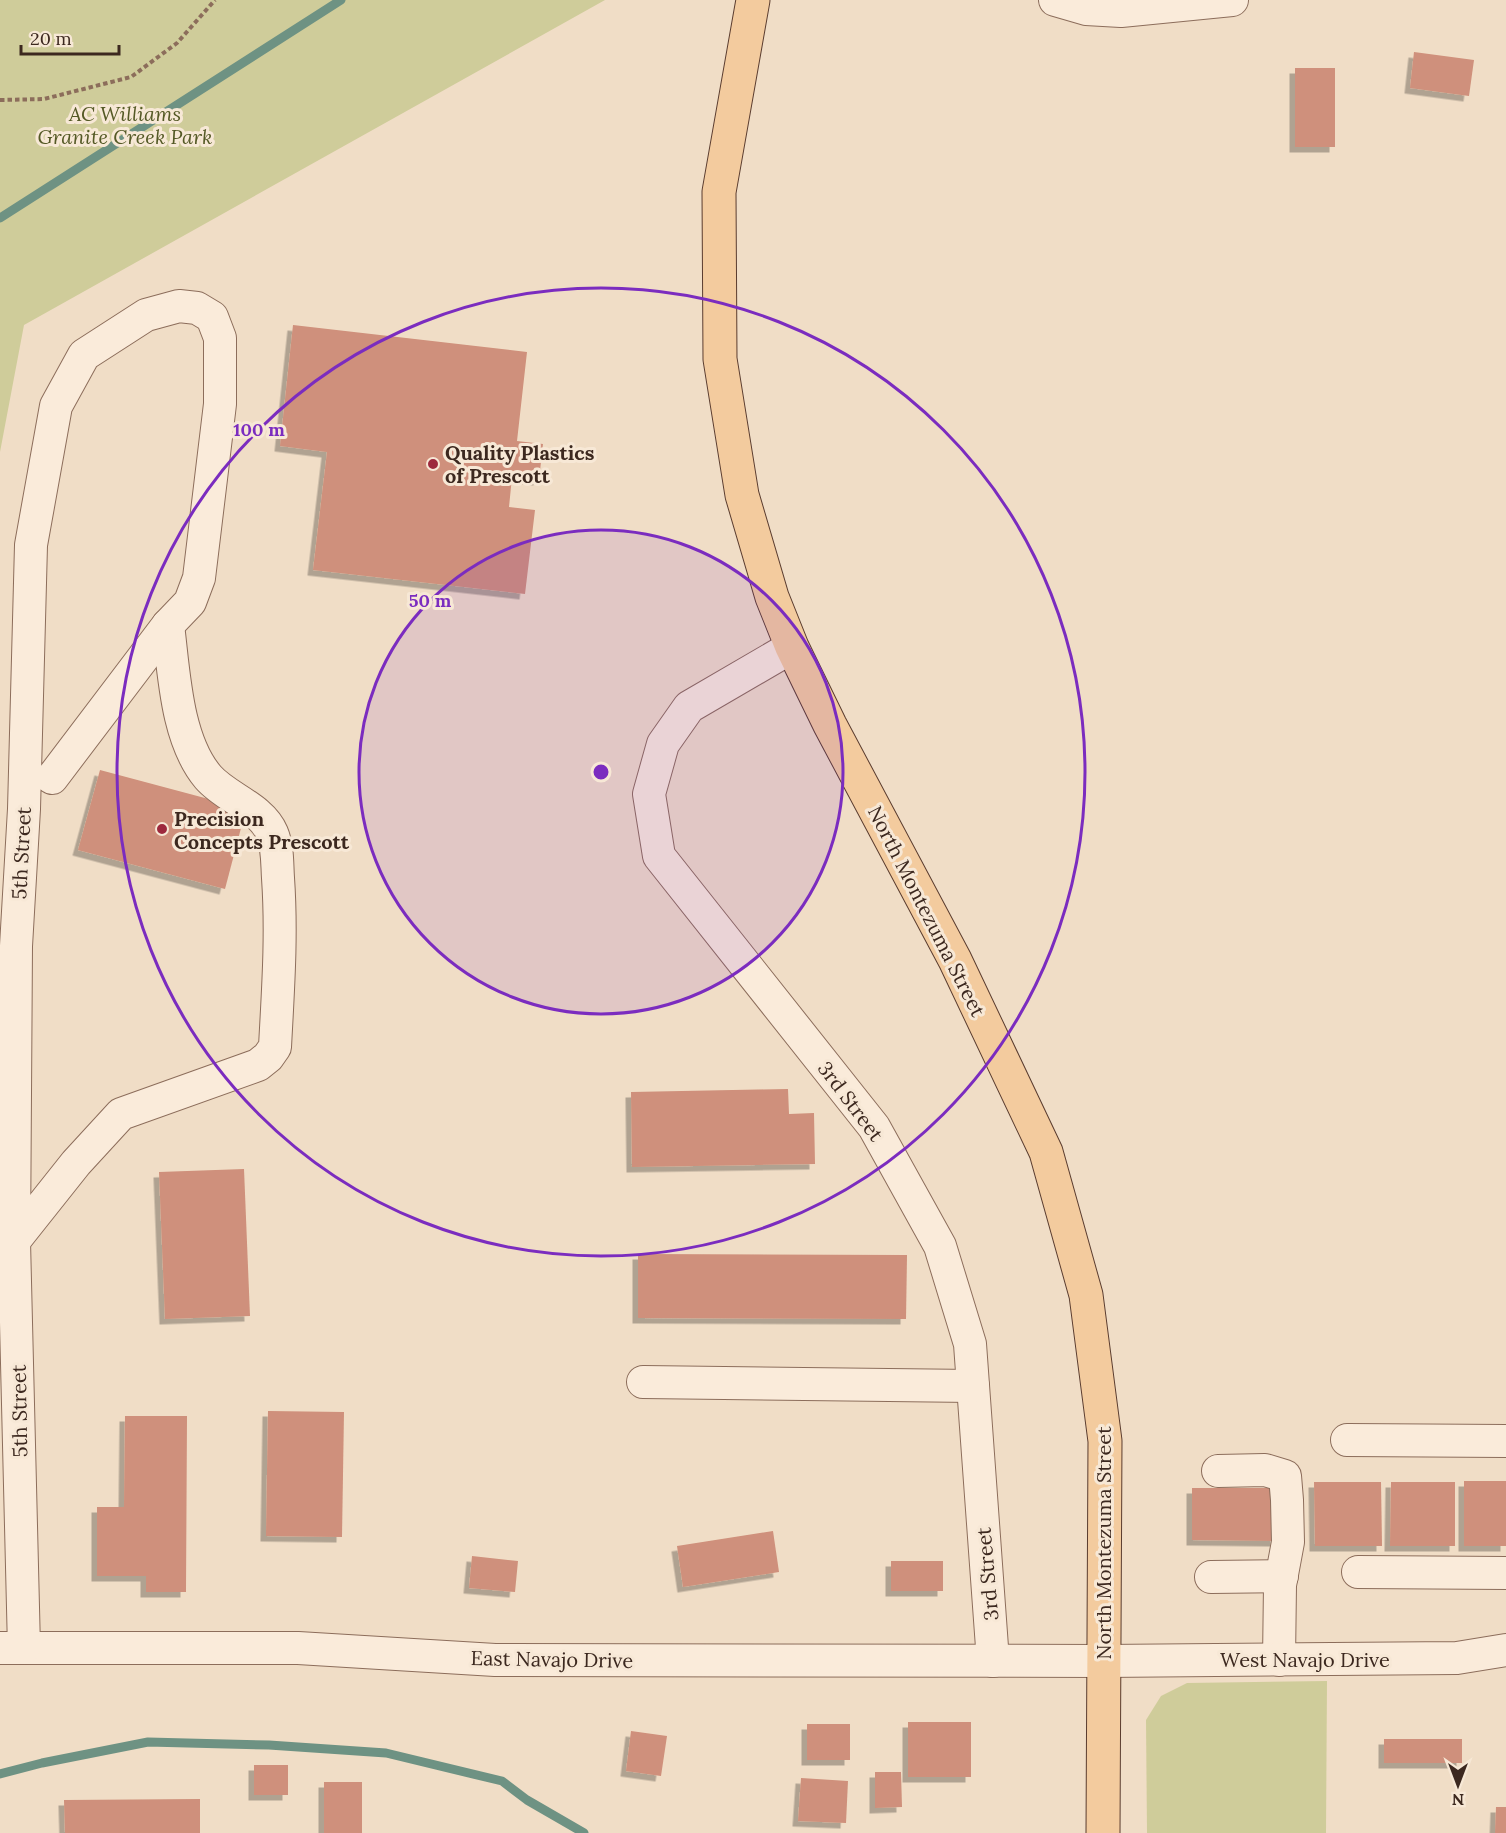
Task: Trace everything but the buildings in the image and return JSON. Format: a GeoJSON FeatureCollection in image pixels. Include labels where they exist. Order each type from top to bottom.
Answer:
{"type":"FeatureCollection","features":[{"type":"Feature","properties":{"kind":"main road","name":"North Montezuma Street"},"geometry":{"type":"LineString","coordinates":[[753,0],[719,192],[720,359],[742,495],[772,597],[792,647],[830,725],[955,960],[1046,1152],[1086,1295],[1105,1442],[1103,1833]]}},
{"type":"Feature","properties":{"kind":"street"},"geometry":{"type":"LineString","coordinates":[[1055,0],[1086,9],[1121,11],[1232,0]]}},
{"type":"Feature","properties":{"kind":"street","name":"5th Street"},"geometry":{"type":"LineString","coordinates":[[12,1648],[9,1382],[14,1241],[16,946],[24,809],[31,545],[56,406],[84,355],[146,315],[179,306],[197,308],[212,317],[220,338],[220,404],[199,578],[190,602],[168,625]]}},
{"type":"Feature","properties":{"kind":"street"},"geometry":{"type":"LineString","coordinates":[[52,778],[168,625]]}},
{"type":"Feature","properties":{"kind":"street"},"geometry":{"type":"LineString","coordinates":[[14,1241],[76,1163],[121,1114],[258,1065],[275,1047],[281,918],[276,847],[272,834],[260,816],[222,790],[208,777],[200,764],[186,735],[180,712],[168,625]]}},
{"type":"Feature","properties":{"kind":"street","name":"3rd Street"},"geometry":{"type":"LineString","coordinates":[[792,647],[689,707],[663,744],[649,794],[659,856],[874,1127],[940,1246],[970,1344],[993,1661]]}},
{"type":"Feature","properties":{"kind":"street"},"geometry":{"type":"LineString","coordinates":[[643,1382],[973,1386]]}},
{"type":"Feature","properties":{"kind":"street"},"geometry":{"type":"LineString","coordinates":[[1347,1440],[1506,1441]]}},
{"type":"Feature","properties":{"kind":"street"},"geometry":{"type":"LineString","coordinates":[[1218,1471],[1265,1470],[1285,1476],[1288,1542],[1280,1585],[1279,1659]]}},
{"type":"Feature","properties":{"kind":"street"},"geometry":{"type":"LineString","coordinates":[[1358,1572],[1506,1573]]}},
{"type":"Feature","properties":{"kind":"street"},"geometry":{"type":"LineString","coordinates":[[1211,1577],[1282,1576]]}},
{"type":"Feature","properties":{"kind":"street","name":"East Navajo Drive"},"geometry":{"type":"LineString","coordinates":[[12,1648],[298,1648],[495,1660],[1104,1661]]}},
{"type":"Feature","properties":{"kind":"street","name":"West Navajo Drive"},"geometry":{"type":"LineString","coordinates":[[1104,1661],[1457,1658],[1506,1650]]}},
{"type":"Feature","properties":{"kind":"path"},"geometry":{"type":"LineString","coordinates":[[0,100],[44,99],[131,77],[177,44],[215,0]]}},
{"type":"Feature","properties":{"kind":"green space","name":"AC Williams Granite Creek Park"},"geometry":{"type":"Polygon","coordinates":[[[0,0],[605,0],[24,325],[0,452],[0,0]]]}},
{"type":"Feature","properties":{"kind":"green space"},"geometry":{"type":"Polygon","coordinates":[[[1327,1681],[1326,1833],[1147,1833],[1146,1720],[1161,1696],[1187,1683],[1327,1681]]]}},
{"type":"Feature","properties":{"kind":"waterway"},"geometry":{"type":"LineString","coordinates":[[0,218],[341,0]]}},
{"type":"Feature","properties":{"kind":"waterway"},"geometry":{"type":"LineString","coordinates":[[0,1774],[42,1763],[148,1742],[269,1745],[386,1753],[502,1781],[527,1800],[584,1833]]}},
{"type":"Feature","properties":{"kind":"place","name":"Quality Plastics of Prescott"},"geometry":{"type":"Point","coordinates":[433,464]}},
{"type":"Feature","properties":{"kind":"place","name":"Precision Concepts Prescott"},"geometry":{"type":"Point","coordinates":[162,829]}}]}
